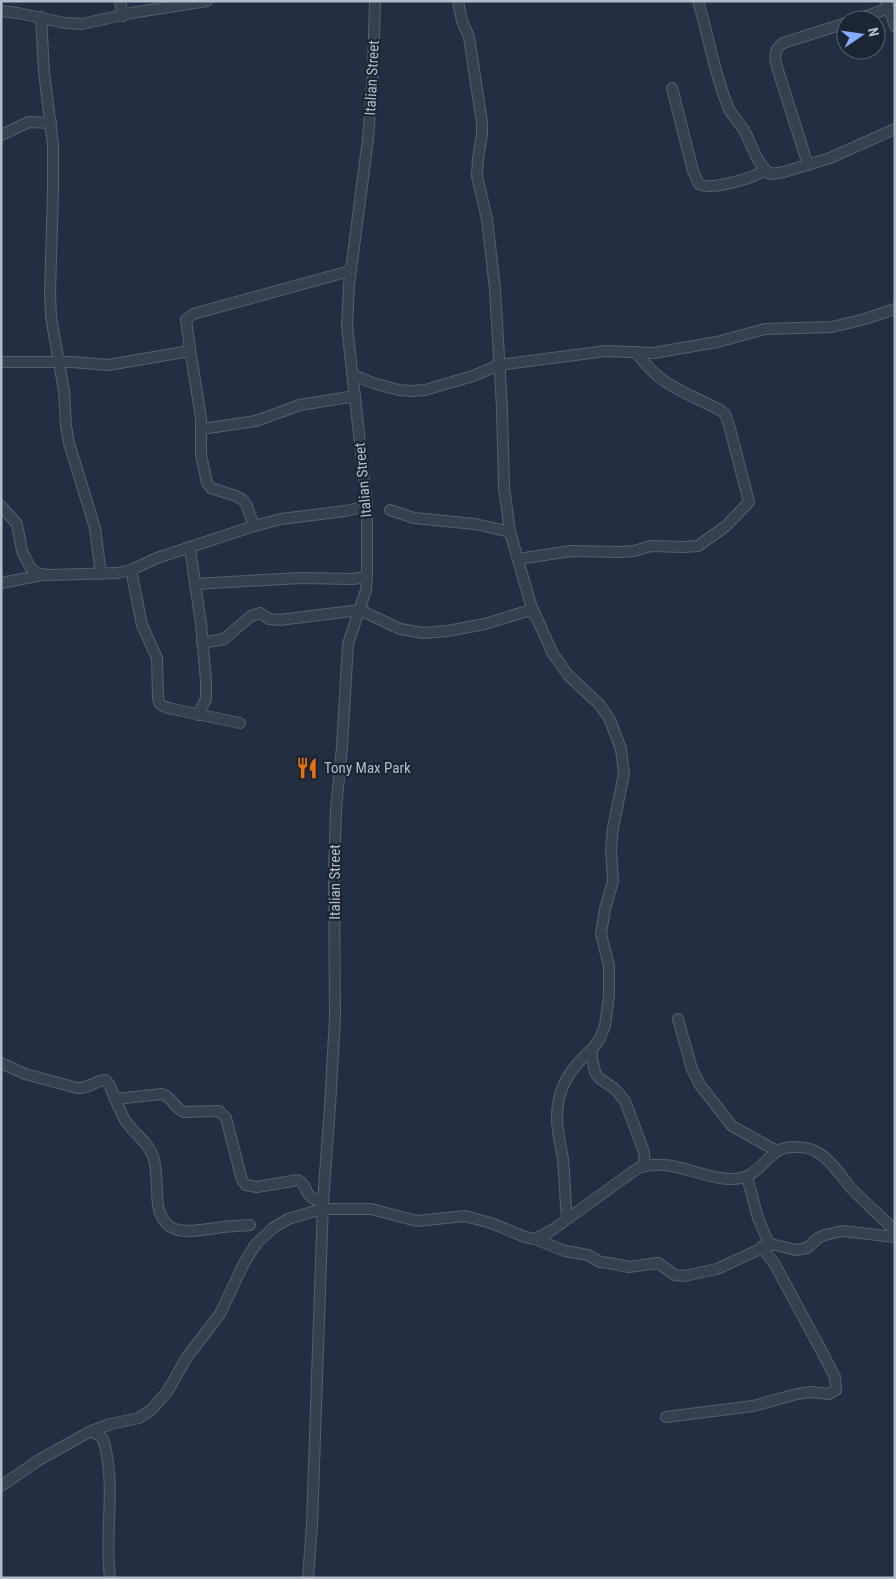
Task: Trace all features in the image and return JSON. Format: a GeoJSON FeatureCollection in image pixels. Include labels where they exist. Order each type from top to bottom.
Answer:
{"type":"FeatureCollection","features":[{"type":"Feature","properties":{"kind":"street"},"geometry":{"type":"LineString","coordinates":[[120,1],[123,16]]}},
{"type":"Feature","properties":{"kind":"street"},"geometry":{"type":"LineString","coordinates":[[1,11],[65,23],[82,24],[207,1]]}},
{"type":"Feature","properties":{"kind":"street","name":"Italian Street"},"geometry":{"type":"LineString","coordinates":[[308,1578],[312,1525],[322,1205],[330,1106],[334,1018],[336,809],[348,644],[366,590],[367,577],[367,506],[347,326],[350,271],[368,139],[374,71],[375,1]]}},
{"type":"Feature","properties":{"kind":"street"},"geometry":{"type":"LineString","coordinates":[[458,1],[462,20],[469,37],[480,104],[482,134],[477,176],[487,219],[496,298],[504,487],[510,532],[534,614],[553,654],[569,676],[588,693],[610,720],[621,749],[624,774],[613,828],[613,881],[605,909],[601,934],[609,966],[609,995],[605,1026],[599,1040],[568,1073],[561,1090],[558,1106],[557,1118],[563,1161],[567,1218]]}},
{"type":"Feature","properties":{"kind":"street"},"geometry":{"type":"LineString","coordinates":[[698,1],[710,51],[725,99],[736,121],[745,131],[760,164],[770,174],[830,158],[895,129]]}},
{"type":"Feature","properties":{"kind":"street"},"geometry":{"type":"LineString","coordinates":[[888,5],[895,26]]}},
{"type":"Feature","properties":{"kind":"street"},"geometry":{"type":"LineString","coordinates":[[41,17],[44,72],[51,123],[54,191],[50,293],[51,317],[64,391],[69,443],[95,528],[101,574]]}},
{"type":"Feature","properties":{"kind":"street"},"geometry":{"type":"LineString","coordinates":[[808,165],[777,67],[775,53],[783,43],[836,26]]}},
{"type":"Feature","properties":{"kind":"street"},"geometry":{"type":"LineString","coordinates":[[672,88],[698,184],[707,187],[755,176],[765,170]]}},
{"type":"Feature","properties":{"kind":"street"},"geometry":{"type":"LineString","coordinates":[[1,135],[29,122],[51,123]]}},
{"type":"Feature","properties":{"kind":"street"},"geometry":{"type":"LineString","coordinates":[[254,526],[243,500],[208,486],[201,455],[202,429],[186,320],[192,314],[350,271]]}},
{"type":"Feature","properties":{"kind":"street"},"geometry":{"type":"LineString","coordinates":[[353,375],[373,383],[411,391],[425,390],[473,376],[499,365],[606,351],[654,353],[697,346],[765,329],[832,327],[866,319],[895,309]]}},
{"type":"Feature","properties":{"kind":"street"},"geometry":{"type":"LineString","coordinates":[[1,362],[58,361],[108,365],[184,352],[190,349]]}},
{"type":"Feature","properties":{"kind":"street"},"geometry":{"type":"LineString","coordinates":[[518,559],[572,551],[620,552],[634,551],[651,546],[698,546],[726,526],[749,502],[725,414],[666,383],[645,364],[636,352]]}},
{"type":"Feature","properties":{"kind":"street"},"geometry":{"type":"LineString","coordinates":[[202,429],[256,421],[300,405],[356,396]]}},
{"type":"Feature","properties":{"kind":"street"},"geometry":{"type":"LineString","coordinates":[[1,506],[17,524],[26,562],[36,573],[42,575]]}},
{"type":"Feature","properties":{"kind":"street"},"geometry":{"type":"LineString","coordinates":[[1,583],[42,575],[101,574],[132,570],[157,558],[254,526],[281,519],[345,511],[367,506]]}},
{"type":"Feature","properties":{"kind":"street"},"geometry":{"type":"LineString","coordinates":[[390,510],[414,518],[475,524],[510,532]]}},
{"type":"Feature","properties":{"kind":"street"},"geometry":{"type":"LineString","coordinates":[[190,548],[206,690],[206,699],[198,715]]}},
{"type":"Feature","properties":{"kind":"street"},"geometry":{"type":"LineString","coordinates":[[132,570],[142,625],[157,658],[159,704],[198,715],[240,723]]}},
{"type":"Feature","properties":{"kind":"street"},"geometry":{"type":"LineString","coordinates":[[195,584],[300,578],[353,580],[367,577]]}},
{"type":"Feature","properties":{"kind":"street"},"geometry":{"type":"LineString","coordinates":[[202,643],[224,639],[255,614],[260,613],[269,618],[279,620],[360,610],[400,629],[423,634],[486,624],[527,611],[534,614]]}},
{"type":"Feature","properties":{"kind":"street"},"geometry":{"type":"LineString","coordinates":[[678,1019],[692,1069],[700,1085],[732,1126],[777,1152]]}},
{"type":"Feature","properties":{"kind":"street"},"geometry":{"type":"LineString","coordinates":[[592,1048],[595,1072],[599,1078],[615,1089],[624,1101],[644,1152],[645,1166]]}},
{"type":"Feature","properties":{"kind":"street"},"geometry":{"type":"LineString","coordinates":[[1,1063],[25,1074],[77,1088],[86,1088],[98,1081],[106,1080],[127,1122],[144,1141],[152,1154],[156,1173],[159,1210],[166,1224],[173,1229],[184,1232],[250,1226]]}},
{"type":"Feature","properties":{"kind":"street"},"geometry":{"type":"LineString","coordinates":[[115,1099],[162,1094],[168,1097],[180,1111],[219,1111],[226,1118],[242,1180],[246,1185],[257,1187],[298,1180],[303,1182],[310,1197],[322,1205],[371,1210],[417,1221],[465,1216],[491,1223],[565,1251],[588,1255],[600,1262],[609,1264],[629,1267],[658,1263],[671,1273],[680,1276],[716,1268],[765,1246],[774,1244],[796,1250],[807,1248],[818,1238],[825,1235],[851,1231],[895,1237]]}},
{"type":"Feature","properties":{"kind":"street"},"geometry":{"type":"LineString","coordinates":[[534,1239],[552,1230],[638,1168],[656,1164],[672,1165],[729,1179],[747,1177],[777,1152],[786,1148],[803,1148],[815,1151],[823,1156],[853,1190],[895,1232]]}},
{"type":"Feature","properties":{"kind":"street"},"geometry":{"type":"LineString","coordinates":[[666,1417],[753,1406],[811,1392],[829,1394],[836,1390],[835,1378],[765,1246],[747,1177]]}},
{"type":"Feature","properties":{"kind":"street"},"geometry":{"type":"LineString","coordinates":[[1,1486],[39,1460],[91,1431],[110,1424],[139,1418],[152,1409],[167,1392],[187,1357],[220,1314],[244,1263],[256,1244],[274,1228],[288,1219],[322,1205]]}},
{"type":"Feature","properties":{"kind":"street"},"geometry":{"type":"LineString","coordinates":[[91,1431],[103,1439],[109,1476],[108,1530],[110,1578]]}},
{"type":"Feature","properties":{"kind":"place","name":"Tony Max Park"},"geometry":{"type":"Point","coordinates":[307,768]}}]}
